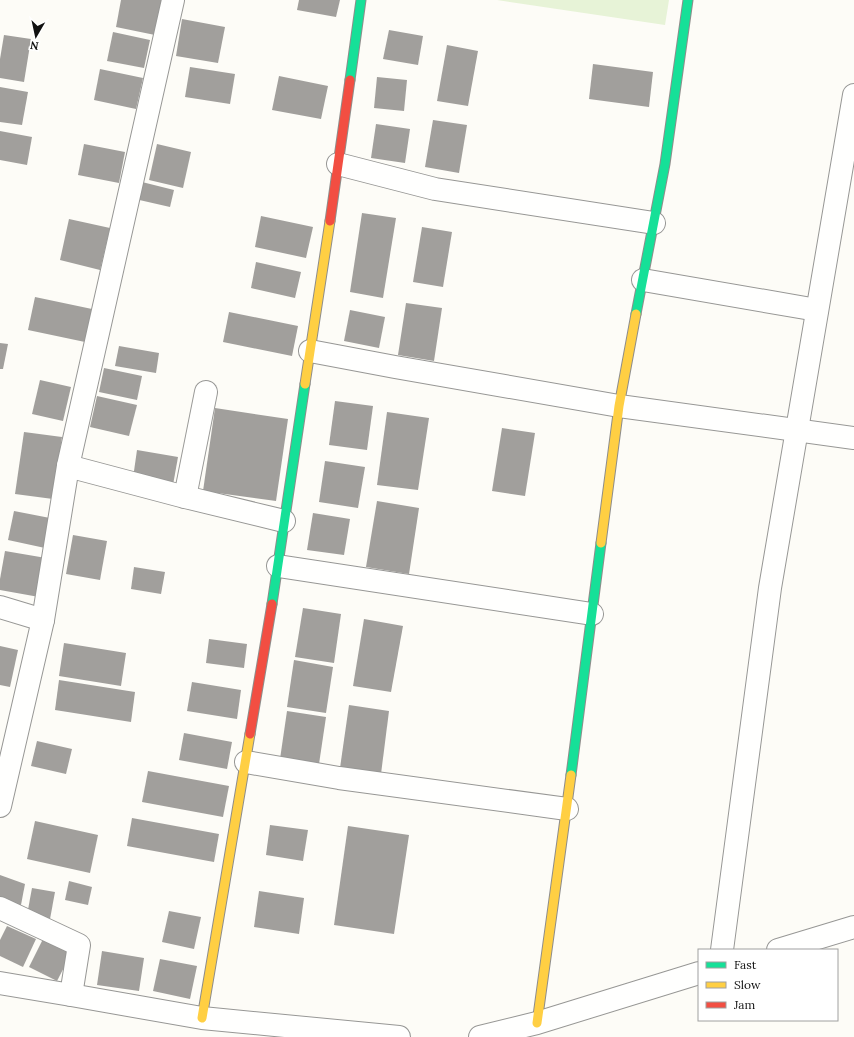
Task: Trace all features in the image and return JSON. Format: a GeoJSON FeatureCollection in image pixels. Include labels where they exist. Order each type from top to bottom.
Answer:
{"type":"FeatureCollection","features":[{"type":"Feature","properties":{"kind":"street"},"geometry":{"type":"LineString","coordinates":[[0,806],[43,620],[68,466],[173,0]]}},
{"type":"Feature","properties":{"kind":"street"},"geometry":{"type":"LineString","coordinates":[[202,1018],[266,643],[338,164],[361,0]]}},
{"type":"Feature","properties":{"kind":"street"},"geometry":{"type":"LineString","coordinates":[[537,1023],[567,809],[619,406],[665,164],[688,0]]}},
{"type":"Feature","properties":{"kind":"street"},"geometry":{"type":"LineString","coordinates":[[722,949],[770,588],[854,95]]}},
{"type":"Feature","properties":{"kind":"street"},"geometry":{"type":"LineString","coordinates":[[338,164],[435,189],[654,224]]}},
{"type":"Feature","properties":{"kind":"street"},"geometry":{"type":"LineString","coordinates":[[643,280],[817,310]]}},
{"type":"Feature","properties":{"kind":"street"},"geometry":{"type":"LineString","coordinates":[[310,350],[395,367],[619,406],[854,438]]}},
{"type":"Feature","properties":{"kind":"street"},"geometry":{"type":"LineString","coordinates":[[185,497],[206,392]]}},
{"type":"Feature","properties":{"kind":"street"},"geometry":{"type":"LineString","coordinates":[[68,466],[284,521]]}},
{"type":"Feature","properties":{"kind":"street"},"geometry":{"type":"LineString","coordinates":[[278,566],[592,614]]}},
{"type":"Feature","properties":{"kind":"street"},"geometry":{"type":"LineString","coordinates":[[0,607],[43,620]]}},
{"type":"Feature","properties":{"kind":"street"},"geometry":{"type":"LineString","coordinates":[[246,762],[339,778],[567,809]]}},
{"type":"Feature","properties":{"kind":"street"},"geometry":{"type":"LineString","coordinates":[[0,908],[79,946],[71,995]]}},
{"type":"Feature","properties":{"kind":"street"},"geometry":{"type":"LineString","coordinates":[[781,949],[854,927]]}},
{"type":"Feature","properties":{"kind":"street"},"geometry":{"type":"LineString","coordinates":[[480,1037],[537,1023],[698,973]]}},
{"type":"Feature","properties":{"kind":"street"},"geometry":{"type":"LineString","coordinates":[[0,983],[202,1018],[399,1037]]}},
{"type":"Feature","properties":{"kind":"green space"},"geometry":{"type":"Polygon","coordinates":[[[497,0],[669,0],[665,25],[497,0]]]}},
{"type":"Feature","properties":{"kind":"building"},"geometry":{"type":"Polygon","coordinates":[[[121,0],[162,0],[155,35],[116,27],[121,0]]]}},
{"type":"Feature","properties":{"kind":"building"},"geometry":{"type":"Polygon","coordinates":[[[299,0],[340,0],[336,17],[297,10],[299,0]]]}},
{"type":"Feature","properties":{"kind":"building"},"geometry":{"type":"Polygon","coordinates":[[[182,19],[225,27],[218,63],[176,56],[182,19]]]}},
{"type":"Feature","properties":{"kind":"building"},"geometry":{"type":"Polygon","coordinates":[[[389,30],[423,36],[418,65],[383,59],[389,30]]]}},
{"type":"Feature","properties":{"kind":"building"},"geometry":{"type":"Polygon","coordinates":[[[113,32],[150,40],[144,68],[107,61],[113,32]]]}},
{"type":"Feature","properties":{"kind":"building"},"geometry":{"type":"Polygon","coordinates":[[[4,35],[31,39],[24,82],[0,78],[0,59],[4,35]]]}},
{"type":"Feature","properties":{"kind":"building"},"geometry":{"type":"Polygon","coordinates":[[[447,45],[478,51],[468,106],[437,101],[447,45]]]}},
{"type":"Feature","properties":{"kind":"building"},"geometry":{"type":"Polygon","coordinates":[[[593,64],[653,72],[649,107],[589,99],[593,64]]]}},
{"type":"Feature","properties":{"kind":"building"},"geometry":{"type":"Polygon","coordinates":[[[190,67],[235,74],[230,104],[185,97],[190,67]]]}},
{"type":"Feature","properties":{"kind":"building"},"geometry":{"type":"Polygon","coordinates":[[[100,69],[143,78],[136,109],[94,100],[100,69]]]}},
{"type":"Feature","properties":{"kind":"building"},"geometry":{"type":"Polygon","coordinates":[[[279,76],[328,86],[321,119],[272,110],[279,76]]]}},
{"type":"Feature","properties":{"kind":"building"},"geometry":{"type":"Polygon","coordinates":[[[377,77],[407,80],[404,111],[374,108],[377,77]]]}},
{"type":"Feature","properties":{"kind":"building"},"geometry":{"type":"Polygon","coordinates":[[[0,87],[28,92],[22,125],[0,122],[0,87]]]}},
{"type":"Feature","properties":{"kind":"building"},"geometry":{"type":"Polygon","coordinates":[[[433,120],[467,125],[459,173],[425,167],[433,120]]]}},
{"type":"Feature","properties":{"kind":"building"},"geometry":{"type":"Polygon","coordinates":[[[376,124],[410,129],[405,163],[371,158],[376,124]]]}},
{"type":"Feature","properties":{"kind":"building"},"geometry":{"type":"Polygon","coordinates":[[[0,131],[32,137],[27,165],[0,160],[0,131]]]}},
{"type":"Feature","properties":{"kind":"building"},"geometry":{"type":"Polygon","coordinates":[[[84,144],[125,152],[119,183],[78,175],[84,144]]]}},
{"type":"Feature","properties":{"kind":"building"},"geometry":{"type":"Polygon","coordinates":[[[157,144],[191,152],[183,188],[149,180],[157,144]]]}},
{"type":"Feature","properties":{"kind":"building"},"geometry":{"type":"Polygon","coordinates":[[[138,181],[174,190],[170,207],[135,199],[138,181]]]}},
{"type":"Feature","properties":{"kind":"building"},"geometry":{"type":"Polygon","coordinates":[[[362,213],[396,218],[383,298],[350,292],[362,213]]]}},
{"type":"Feature","properties":{"kind":"building"},"geometry":{"type":"Polygon","coordinates":[[[261,216],[313,227],[306,258],[255,247],[261,216]]]}},
{"type":"Feature","properties":{"kind":"building"},"geometry":{"type":"Polygon","coordinates":[[[69,219],[110,228],[100,270],[60,260],[69,219]]]}},
{"type":"Feature","properties":{"kind":"building"},"geometry":{"type":"Polygon","coordinates":[[[422,227],[452,232],[443,287],[413,282],[422,227]]]}},
{"type":"Feature","properties":{"kind":"building"},"geometry":{"type":"Polygon","coordinates":[[[256,262],[301,272],[295,298],[251,288],[256,262]]]}},
{"type":"Feature","properties":{"kind":"building"},"geometry":{"type":"Polygon","coordinates":[[[35,297],[92,309],[85,342],[28,330],[35,297]]]}},
{"type":"Feature","properties":{"kind":"building"},"geometry":{"type":"Polygon","coordinates":[[[406,303],[442,308],[434,361],[398,355],[406,303]]]}},
{"type":"Feature","properties":{"kind":"building"},"geometry":{"type":"Polygon","coordinates":[[[350,310],[385,317],[379,348],[344,341],[350,310]]]}},
{"type":"Feature","properties":{"kind":"building"},"geometry":{"type":"Polygon","coordinates":[[[229,312],[298,326],[292,356],[223,342],[229,312]]]}},
{"type":"Feature","properties":{"kind":"building"},"geometry":{"type":"Polygon","coordinates":[[[0,343],[8,344],[3,369],[0,369],[0,343]]]}},
{"type":"Feature","properties":{"kind":"building"},"geometry":{"type":"Polygon","coordinates":[[[119,346],[159,353],[156,373],[115,366],[119,346]]]}},
{"type":"Feature","properties":{"kind":"building"},"geometry":{"type":"Polygon","coordinates":[[[104,368],[142,376],[137,400],[99,392],[104,368]]]}},
{"type":"Feature","properties":{"kind":"building"},"geometry":{"type":"Polygon","coordinates":[[[40,380],[71,387],[63,421],[32,414],[40,380]]]}},
{"type":"Feature","properties":{"kind":"building"},"geometry":{"type":"Polygon","coordinates":[[[97,396],[137,405],[129,436],[90,427],[97,396]]]}},
{"type":"Feature","properties":{"kind":"building"},"geometry":{"type":"Polygon","coordinates":[[[335,401],[373,406],[367,450],[329,445],[335,401]]]}},
{"type":"Feature","properties":{"kind":"building"},"geometry":{"type":"Polygon","coordinates":[[[215,408],[288,419],[276,501],[203,491],[215,408]]]}},
{"type":"Feature","properties":{"kind":"building"},"geometry":{"type":"Polygon","coordinates":[[[387,412],[429,418],[418,490],[377,485],[387,412]]]}},
{"type":"Feature","properties":{"kind":"building"},"geometry":{"type":"Polygon","coordinates":[[[502,428],[535,433],[525,496],[492,491],[502,428]]]}},
{"type":"Feature","properties":{"kind":"building"},"geometry":{"type":"Polygon","coordinates":[[[24,432],[62,437],[53,499],[15,494],[24,432]]]}},
{"type":"Feature","properties":{"kind":"building"},"geometry":{"type":"Polygon","coordinates":[[[137,450],[178,457],[173,485],[133,478],[137,450]]]}},
{"type":"Feature","properties":{"kind":"building"},"geometry":{"type":"Polygon","coordinates":[[[325,461],[365,467],[358,508],[319,502],[325,461]]]}},
{"type":"Feature","properties":{"kind":"building"},"geometry":{"type":"Polygon","coordinates":[[[377,501],[419,508],[409,574],[366,567],[377,501]]]}},
{"type":"Feature","properties":{"kind":"building"},"geometry":{"type":"Polygon","coordinates":[[[14,511],[50,518],[45,548],[8,540],[14,511]]]}},
{"type":"Feature","properties":{"kind":"building"},"geometry":{"type":"Polygon","coordinates":[[[313,513],[350,519],[344,555],[307,550],[313,513]]]}},
{"type":"Feature","properties":{"kind":"building"},"geometry":{"type":"Polygon","coordinates":[[[73,535],[107,541],[100,580],[66,574],[73,535]]]}},
{"type":"Feature","properties":{"kind":"building"},"geometry":{"type":"Polygon","coordinates":[[[5,551],[46,558],[39,597],[0,590],[0,579],[5,551]]]}},
{"type":"Feature","properties":{"kind":"building"},"geometry":{"type":"Polygon","coordinates":[[[134,567],[165,572],[161,594],[131,589],[134,567]]]}},
{"type":"Feature","properties":{"kind":"building"},"geometry":{"type":"Polygon","coordinates":[[[303,608],[341,614],[334,663],[295,657],[303,608]]]}},
{"type":"Feature","properties":{"kind":"building"},"geometry":{"type":"Polygon","coordinates":[[[364,619],[403,626],[391,692],[353,686],[364,619]]]}},
{"type":"Feature","properties":{"kind":"building"},"geometry":{"type":"Polygon","coordinates":[[[209,639],[247,644],[244,668],[206,663],[209,639]]]}},
{"type":"Feature","properties":{"kind":"building"},"geometry":{"type":"Polygon","coordinates":[[[64,643],[126,653],[121,686],[59,676],[64,643]]]}},
{"type":"Feature","properties":{"kind":"building"},"geometry":{"type":"Polygon","coordinates":[[[0,646],[18,650],[10,687],[0,685],[0,646]]]}},
{"type":"Feature","properties":{"kind":"building"},"geometry":{"type":"Polygon","coordinates":[[[294,660],[333,667],[326,713],[287,707],[294,660]]]}},
{"type":"Feature","properties":{"kind":"building"},"geometry":{"type":"Polygon","coordinates":[[[59,680],[135,692],[131,722],[55,710],[59,680]]]}},
{"type":"Feature","properties":{"kind":"building"},"geometry":{"type":"Polygon","coordinates":[[[192,682],[241,690],[237,719],[187,711],[192,682]]]}},
{"type":"Feature","properties":{"kind":"building"},"geometry":{"type":"Polygon","coordinates":[[[349,705],[389,711],[381,774],[340,768],[349,705]]]}},
{"type":"Feature","properties":{"kind":"building"},"geometry":{"type":"Polygon","coordinates":[[[287,711],[326,717],[319,764],[280,759],[287,711]]]}},
{"type":"Feature","properties":{"kind":"building"},"geometry":{"type":"Polygon","coordinates":[[[184,733],[232,742],[227,769],[179,760],[184,733]]]}},
{"type":"Feature","properties":{"kind":"building"},"geometry":{"type":"Polygon","coordinates":[[[37,741],[72,749],[66,774],[31,766],[37,741]]]}},
{"type":"Feature","properties":{"kind":"building"},"geometry":{"type":"Polygon","coordinates":[[[148,771],[229,786],[223,817],[142,802],[148,771]]]}},
{"type":"Feature","properties":{"kind":"building"},"geometry":{"type":"Polygon","coordinates":[[[132,818],[219,834],[214,862],[127,846],[132,818]]]}},
{"type":"Feature","properties":{"kind":"building"},"geometry":{"type":"Polygon","coordinates":[[[35,821],[98,835],[90,873],[27,859],[35,821]]]}},
{"type":"Feature","properties":{"kind":"building"},"geometry":{"type":"Polygon","coordinates":[[[270,825],[308,830],[303,861],[266,855],[270,825]]]}},
{"type":"Feature","properties":{"kind":"building"},"geometry":{"type":"Polygon","coordinates":[[[348,826],[409,835],[394,934],[334,925],[348,826]]]}},
{"type":"Feature","properties":{"kind":"building"},"geometry":{"type":"Polygon","coordinates":[[[0,875],[25,884],[20,910],[0,899],[0,875]]]}},
{"type":"Feature","properties":{"kind":"building"},"geometry":{"type":"Polygon","coordinates":[[[69,881],[92,887],[88,905],[65,900],[69,881]]]}},
{"type":"Feature","properties":{"kind":"building"},"geometry":{"type":"Polygon","coordinates":[[[32,888],[55,892],[50,919],[27,915],[32,888]]]}},
{"type":"Feature","properties":{"kind":"building"},"geometry":{"type":"Polygon","coordinates":[[[259,891],[304,898],[299,934],[254,927],[259,891]]]}},
{"type":"Feature","properties":{"kind":"building"},"geometry":{"type":"Polygon","coordinates":[[[169,911],[201,917],[194,949],[162,942],[169,911]]]}},
{"type":"Feature","properties":{"kind":"building"},"geometry":{"type":"Polygon","coordinates":[[[7,926],[36,939],[23,967],[0,956],[0,940],[7,926]]]}},
{"type":"Feature","properties":{"kind":"building"},"geometry":{"type":"Polygon","coordinates":[[[45,935],[73,950],[57,981],[29,967],[45,935]]]}},
{"type":"Feature","properties":{"kind":"building"},"geometry":{"type":"Polygon","coordinates":[[[102,951],[144,958],[139,991],[97,985],[102,951]]]}},
{"type":"Feature","properties":{"kind":"building"},"geometry":{"type":"Polygon","coordinates":[[[160,959],[197,966],[190,999],[153,991],[160,959]]]}},
{"type":"Feature","properties":{"kind":"traffic: fast"},"geometry":{"type":"LineString","coordinates":[[350,80],[361,0]]}},
{"type":"Feature","properties":{"kind":"traffic: fast"},"geometry":{"type":"LineString","coordinates":[[636,314],[665,164],[688,0]]}},
{"type":"Feature","properties":{"kind":"traffic: fast"},"geometry":{"type":"LineString","coordinates":[[272,604],[305,384]]}},
{"type":"Feature","properties":{"kind":"traffic: fast"},"geometry":{"type":"LineString","coordinates":[[571,775],[601,543]]}},
{"type":"Feature","properties":{"kind":"traffic: slow"},"geometry":{"type":"LineString","coordinates":[[305,384],[330,221]]}},
{"type":"Feature","properties":{"kind":"traffic: slow"},"geometry":{"type":"LineString","coordinates":[[601,543],[619,406],[636,314]]}},
{"type":"Feature","properties":{"kind":"traffic: slow"},"geometry":{"type":"LineString","coordinates":[[202,1018],[250,734]]}},
{"type":"Feature","properties":{"kind":"traffic: slow"},"geometry":{"type":"LineString","coordinates":[[537,1023],[571,775]]}},
{"type":"Feature","properties":{"kind":"traffic: jam"},"geometry":{"type":"LineString","coordinates":[[330,221],[350,80]]}},
{"type":"Feature","properties":{"kind":"traffic: jam"},"geometry":{"type":"LineString","coordinates":[[250,734],[272,604]]}}]}
